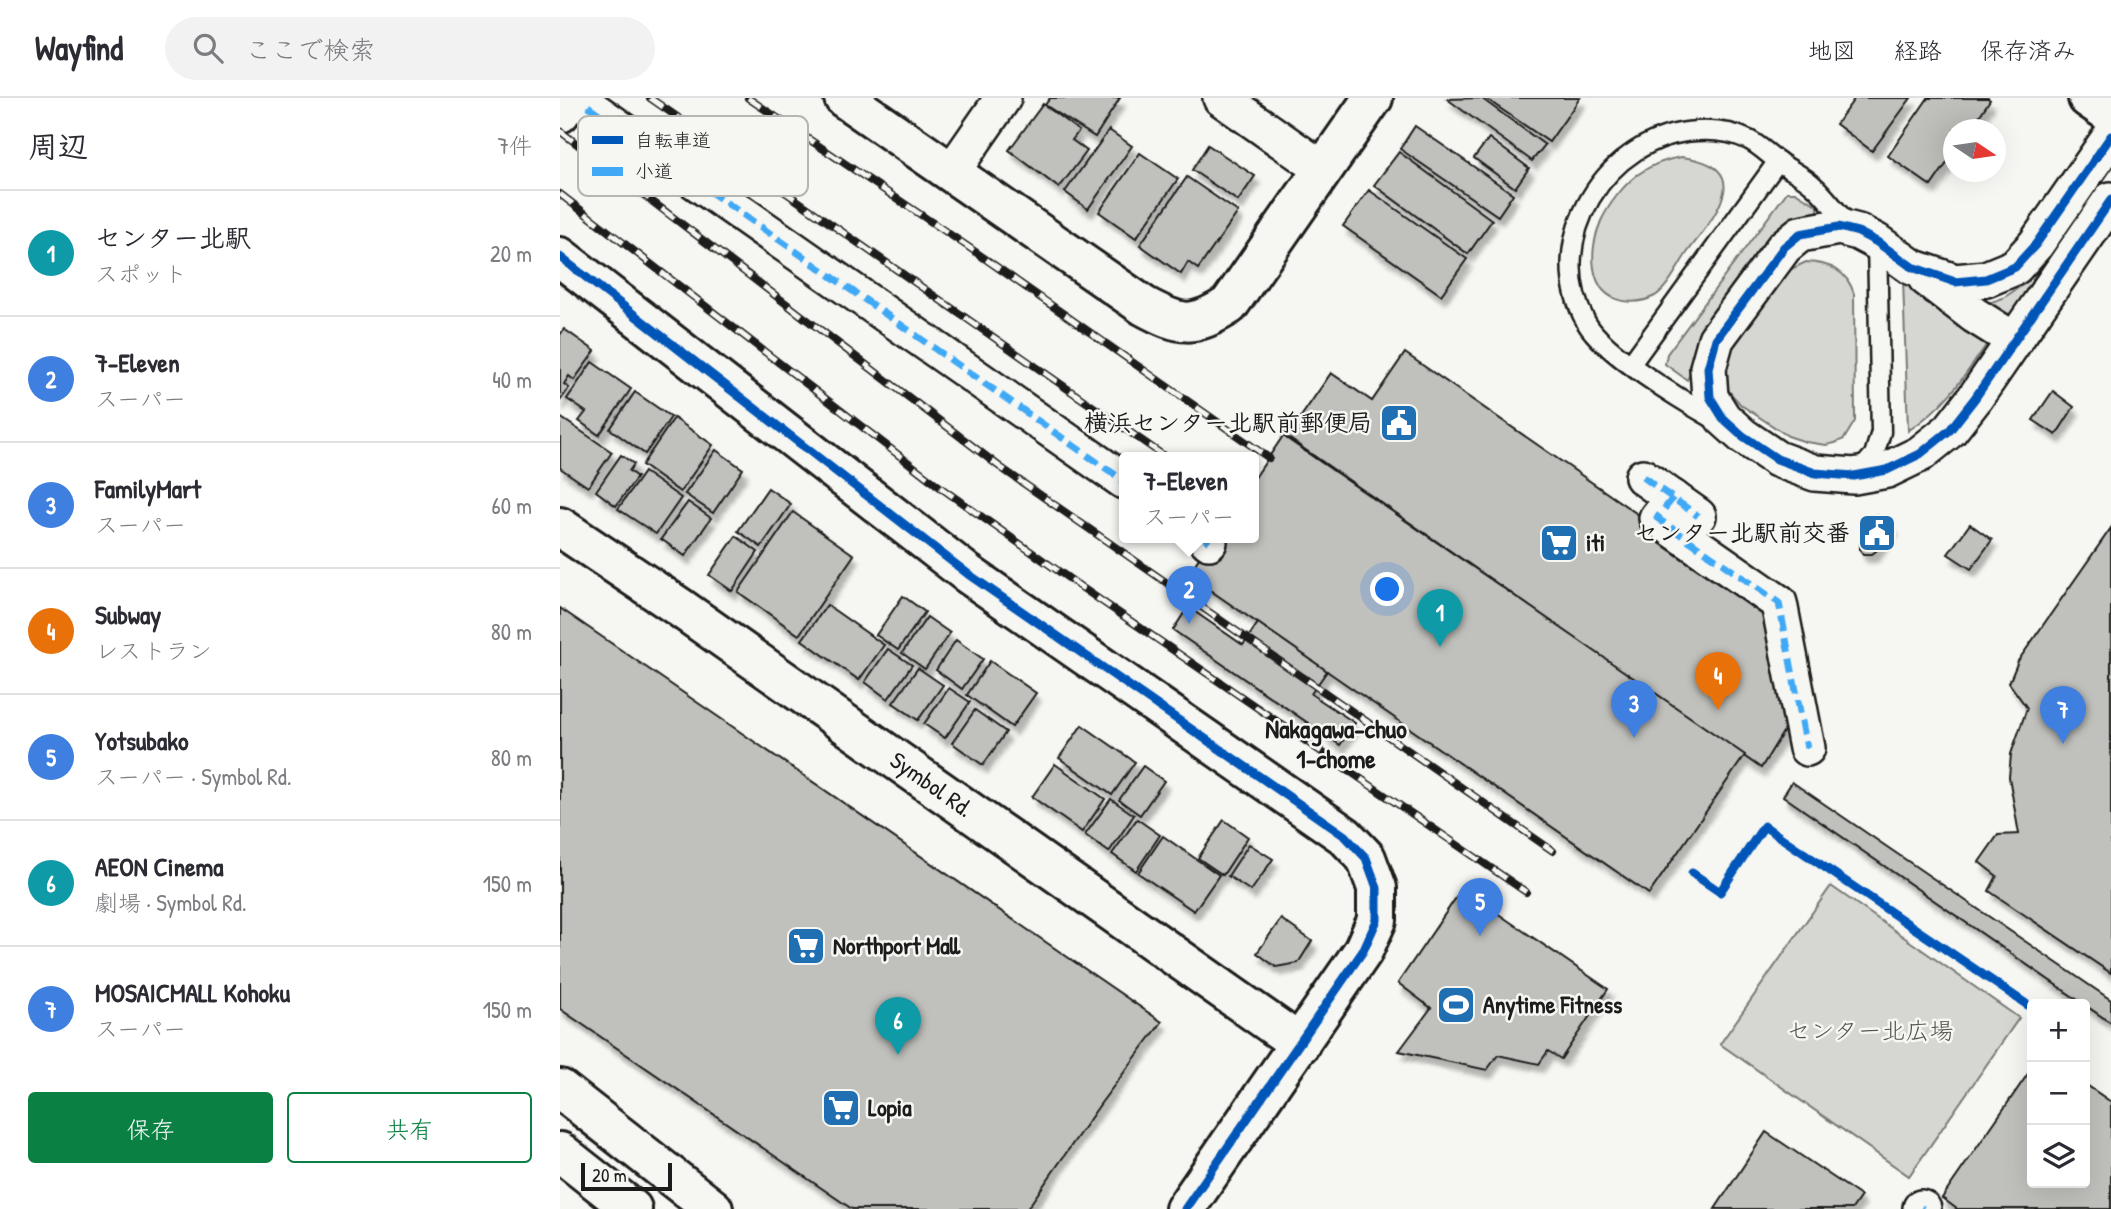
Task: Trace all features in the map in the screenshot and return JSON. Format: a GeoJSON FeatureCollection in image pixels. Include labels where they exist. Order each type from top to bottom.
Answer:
{"type":"FeatureCollection","features":[{"type":"Feature","properties":{"kind":"street"},"geometry":{"type":"LineString","coordinates":[[844,98],[1144,306],[1167,318],[1185,322],[1208,319],[1229,305],[1373,98]]}},
{"type":"Feature","properties":{"kind":"street"},"geometry":{"type":"LineString","coordinates":[[951,173],[1003,98]]}},
{"type":"Feature","properties":{"kind":"street"},"geometry":{"type":"LineString","coordinates":[[1221,98],[1324,170]]}},
{"type":"Feature","properties":{"kind":"street"},"geometry":{"type":"LineString","coordinates":[[2088,98],[2111,114]]}},
{"type":"Feature","properties":{"kind":"street"},"geometry":{"type":"LineString","coordinates":[[573,106],[588,116]]}},
{"type":"Feature","properties":{"kind":"street"},"geometry":{"type":"LineString","coordinates":[[1912,267],[1955,282],[1986,279],[2015,267],[2036,244],[2111,136]]}},
{"type":"Feature","properties":{"kind":"street"},"geometry":{"type":"LineString","coordinates":[[705,196],[1119,478]]}},
{"type":"Feature","properties":{"kind":"street"},"geometry":{"type":"LineString","coordinates":[[2014,340],[1974,315],[1912,267],[1867,237],[1839,227],[1800,234],[1783,247],[1716,339],[1707,368],[1710,397],[1723,418],[1743,436],[1777,459],[1815,473],[1854,476],[1887,470],[1920,454],[1950,430],[1975,398],[2111,200]]}},
{"type":"Feature","properties":{"kind":"street"},"geometry":{"type":"LineString","coordinates":[[560,257],[968,574],[1345,836],[1366,858],[1377,888],[1377,920],[1363,951],[1185,1209]]}},
{"type":"Feature","properties":{"kind":"street"},"geometry":{"type":"LineString","coordinates":[[1643,477],[1686,507],[1657,518],[1779,603],[1807,748]]}},
{"type":"Feature","properties":{"kind":"street","name":"Symbol Rd."},"geometry":{"type":"LineString","coordinates":[[560,527],[679,607],[1300,1044]]}},
{"type":"Feature","properties":{"kind":"street"},"geometry":{"type":"LineString","coordinates":[[560,1088],[713,1209]]}},
{"type":"Feature","properties":{"kind":"street"},"geometry":{"type":"LineString","coordinates":[[560,1152],[632,1209]]}},
{"type":"Feature","properties":{"kind":"lane"},"geometry":{"type":"LineString","coordinates":[[1743,436],[1676,397],[1599,340],[1578,307],[1573,288],[1572,249],[1584,208],[1595,189],[1610,171],[1635,151],[1659,138],[1682,132],[1725,132],[1749,140],[1815,186],[1837,215],[1867,237],[1881,432],[1874,455],[1866,467],[1854,476]]}},
{"type":"Feature","properties":{"kind":"lane"},"geometry":{"type":"LineString","coordinates":[[1631,364],[1778,161]]}},
{"type":"Feature","properties":{"kind":"green space"},"geometry":{"type":"Polygon","coordinates":[[[1682,157],[1705,163],[1719,171],[1724,183],[1723,196],[1717,210],[1660,292],[1651,298],[1635,302],[1611,297],[1597,280],[1594,268],[1594,244],[1601,221],[1617,196],[1637,175],[1659,163],[1682,157]]]}},
{"type":"Feature","properties":{"kind":"green space"},"geometry":{"type":"Polygon","coordinates":[[[1787,192],[1795,192],[1818,206],[1818,212],[1774,234],[1747,265],[1700,334],[1687,380],[1665,364],[1667,354],[1787,192]]]}},
{"type":"Feature","properties":{"kind":"green space"},"geometry":{"type":"Polygon","coordinates":[[[2090,192],[2096,196],[2007,322],[1985,304],[2003,298],[2024,284],[2090,192]]]}},
{"type":"Feature","properties":{"kind":"green space"},"geometry":{"type":"Polygon","coordinates":[[[1806,262],[1836,269],[1847,279],[1854,294],[1855,421],[1844,439],[1826,445],[1788,436],[1741,405],[1726,388],[1723,371],[1730,347],[1787,271],[1806,262]]]}},
{"type":"Feature","properties":{"kind":"green space"},"geometry":{"type":"Polygon","coordinates":[[[1903,279],[1991,338],[1945,400],[1908,431],[1903,279]]]}},
{"type":"Feature","properties":{"kind":"green space","name":"センター北広場"},"geometry":{"type":"Polygon","coordinates":[[[1831,886],[2019,1018],[1909,1176],[1720,1044],[1831,886]]]}},
{"type":"Feature","properties":{"kind":"building"},"geometry":{"type":"Polygon","coordinates":[[[1050,98],[1120,98],[1095,137],[1045,105],[1050,98]]]}},
{"type":"Feature","properties":{"kind":"building"},"geometry":{"type":"Polygon","coordinates":[[[1481,98],[1545,145],[1532,161],[1447,99],[1481,98]]]}},
{"type":"Feature","properties":{"kind":"building"},"geometry":{"type":"Polygon","coordinates":[[[1485,98],[1580,98],[1549,142],[1485,98]]]}},
{"type":"Feature","properties":{"kind":"building"},"geometry":{"type":"Polygon","coordinates":[[[1855,98],[1911,98],[1872,151],[1836,124],[1855,98]]]}},
{"type":"Feature","properties":{"kind":"building"},"geometry":{"type":"Polygon","coordinates":[[[1928,98],[1990,100],[1977,119],[1943,119],[1943,169],[1931,186],[1888,156],[1928,98]]]}},
{"type":"Feature","properties":{"kind":"building"},"geometry":{"type":"Polygon","coordinates":[[[1043,104],[1079,131],[1072,140],[1087,151],[1059,188],[1009,150],[1043,104]]]}},
{"type":"Feature","properties":{"kind":"building"},"geometry":{"type":"Polygon","coordinates":[[[1415,126],[1513,194],[1498,216],[1400,149],[1415,126]]]}},
{"type":"Feature","properties":{"kind":"building"},"geometry":{"type":"Polygon","coordinates":[[[1109,130],[1132,146],[1088,209],[1065,192],[1109,130]]]}},
{"type":"Feature","properties":{"kind":"building"},"geometry":{"type":"Polygon","coordinates":[[[1489,138],[1529,168],[1515,188],[1474,158],[1489,138]]]}},
{"type":"Feature","properties":{"kind":"building"},"geometry":{"type":"Polygon","coordinates":[[[1208,145],[1255,176],[1238,201],[1192,170],[1208,145]]]}},
{"type":"Feature","properties":{"kind":"building"},"geometry":{"type":"Polygon","coordinates":[[[1399,152],[1492,220],[1468,254],[1374,185],[1399,152]]]}},
{"type":"Feature","properties":{"kind":"building"},"geometry":{"type":"Polygon","coordinates":[[[1140,153],[1178,179],[1136,238],[1099,212],[1140,153]]]}},
{"type":"Feature","properties":{"kind":"building"},"geometry":{"type":"Polygon","coordinates":[[[1187,177],[1238,212],[1198,269],[1188,262],[1181,274],[1140,245],[1187,177]]]}},
{"type":"Feature","properties":{"kind":"building"},"geometry":{"type":"Polygon","coordinates":[[[1369,190],[1467,259],[1441,295],[1343,226],[1369,190]]]}},
{"type":"Feature","properties":{"kind":"building"},"geometry":{"type":"Polygon","coordinates":[[[564,329],[595,351],[574,380],[569,376],[564,384],[569,388],[560,401],[560,335],[564,329]]]}},
{"type":"Feature","properties":{"kind":"building","name":"iti"},"geometry":{"type":"Polygon","coordinates":[[[1405,353],[1734,581],[1760,611],[1771,628],[1788,724],[1761,768],[1287,437],[1331,373],[1372,401],[1405,353]]]}},
{"type":"Feature","properties":{"kind":"building"},"geometry":{"type":"Polygon","coordinates":[[[592,362],[631,389],[599,435],[579,421],[586,412],[567,399],[592,362]]]}},
{"type":"Feature","properties":{"kind":"building"},"geometry":{"type":"Polygon","coordinates":[[[2053,391],[2074,407],[2056,435],[2033,420],[2053,391]]]}},
{"type":"Feature","properties":{"kind":"building"},"geometry":{"type":"Polygon","coordinates":[[[635,392],[671,417],[645,454],[610,429],[635,392]]]}},
{"type":"Feature","properties":{"kind":"building"},"geometry":{"type":"Polygon","coordinates":[[[560,417],[612,452],[588,487],[560,468],[560,417]]]}},
{"type":"Feature","properties":{"kind":"building"},"geometry":{"type":"Polygon","coordinates":[[[674,418],[713,445],[680,492],[642,465],[674,418]]]}},
{"type":"Feature","properties":{"kind":"building"},"geometry":{"type":"Polygon","coordinates":[[[1283,436],[1745,755],[1649,894],[1188,575],[1209,543],[1259,543],[1259,472],[1283,436]]]}},
{"type":"Feature","properties":{"kind":"building"},"geometry":{"type":"Polygon","coordinates":[[[716,450],[743,469],[713,513],[685,494],[716,450]]]}},
{"type":"Feature","properties":{"kind":"building"},"geometry":{"type":"Polygon","coordinates":[[[621,455],[634,464],[629,471],[637,477],[616,506],[596,491],[621,455]]]}},
{"type":"Feature","properties":{"kind":"building"},"geometry":{"type":"Polygon","coordinates":[[[644,472],[681,498],[656,534],[618,509],[644,472]]]}},
{"type":"Feature","properties":{"kind":"building"},"geometry":{"type":"Polygon","coordinates":[[[768,488],[791,504],[761,547],[738,531],[768,488]]]}},
{"type":"Feature","properties":{"kind":"building"},"geometry":{"type":"Polygon","coordinates":[[[688,502],[711,518],[685,556],[661,539],[688,502]]]}},
{"type":"Feature","properties":{"kind":"building"},"geometry":{"type":"Polygon","coordinates":[[[793,512],[854,555],[799,635],[738,592],[793,512]]]}},
{"type":"Feature","properties":{"kind":"building","name":"センター北駅前交番"},"geometry":{"type":"Polygon","coordinates":[[[1877,515],[1893,527],[1876,551],[1863,554],[1860,540],[1877,515]]]}},
{"type":"Feature","properties":{"kind":"building"},"geometry":{"type":"Polygon","coordinates":[[[1970,524],[1992,540],[1971,569],[1948,554],[1970,524]]]}},
{"type":"Feature","properties":{"kind":"building"},"geometry":{"type":"Polygon","coordinates":[[[2111,528],[2111,973],[1989,891],[1997,876],[1979,862],[1998,835],[2019,834],[2009,777],[2011,754],[2027,708],[2009,683],[2018,661],[2111,528]]]}},
{"type":"Feature","properties":{"kind":"building"},"geometry":{"type":"Polygon","coordinates":[[[736,536],[758,552],[732,591],[709,575],[736,536]]]}},
{"type":"Feature","properties":{"kind":"building"},"geometry":{"type":"Polygon","coordinates":[[[903,596],[925,612],[898,650],[876,635],[903,596]]]}},
{"type":"Feature","properties":{"kind":"building"},"geometry":{"type":"Polygon","coordinates":[[[827,605],[884,645],[859,680],[802,640],[827,605]]]}},
{"type":"Feature","properties":{"kind":"building"},"geometry":{"type":"Polygon","coordinates":[[[1188,607],[1243,645],[1258,623],[1327,671],[1311,694],[1355,723],[1340,745],[1173,630],[1188,607]]]}},
{"type":"Feature","properties":{"kind":"building","name":"Northport Mall"},"geometry":{"type":"Polygon","coordinates":[[[560,608],[1162,1022],[1027,1209],[852,1209],[560,1009],[560,608]]]}},
{"type":"Feature","properties":{"kind":"building"},"geometry":{"type":"Polygon","coordinates":[[[927,617],[950,633],[925,669],[902,653],[927,617]]]}},
{"type":"Feature","properties":{"kind":"building"},"geometry":{"type":"Polygon","coordinates":[[[956,640],[983,659],[962,689],[936,670],[956,640]]]}},
{"type":"Feature","properties":{"kind":"building"},"geometry":{"type":"Polygon","coordinates":[[[888,649],[912,665],[888,699],[865,682],[888,649]]]}},
{"type":"Feature","properties":{"kind":"building"},"geometry":{"type":"Polygon","coordinates":[[[990,661],[1036,693],[1012,727],[967,695],[990,661]]]}},
{"type":"Feature","properties":{"kind":"building"},"geometry":{"type":"Polygon","coordinates":[[[918,668],[943,685],[918,720],[893,703],[918,668]]]}},
{"type":"Feature","properties":{"kind":"building"},"geometry":{"type":"Polygon","coordinates":[[[949,688],[970,702],[945,738],[924,724],[949,688]]]}},
{"type":"Feature","properties":{"kind":"building"},"geometry":{"type":"Polygon","coordinates":[[[975,710],[1006,732],[983,765],[952,743],[975,710]]]}},
{"type":"Feature","properties":{"kind":"building"},"geometry":{"type":"Polygon","coordinates":[[[1082,725],[1135,762],[1112,795],[1059,758],[1082,725]]]}},
{"type":"Feature","properties":{"kind":"building"},"geometry":{"type":"Polygon","coordinates":[[[1055,764],[1105,799],[1082,832],[1032,797],[1055,764]]]}},
{"type":"Feature","properties":{"kind":"building"},"geometry":{"type":"Polygon","coordinates":[[[1143,766],[1164,781],[1140,815],[1119,800],[1143,766]]]}},
{"type":"Feature","properties":{"kind":"building"},"geometry":{"type":"Polygon","coordinates":[[[1792,782],[2111,1000],[2111,1023],[2090,1008],[2090,999],[2076,999],[1783,796],[1792,782]]]}},
{"type":"Feature","properties":{"kind":"building"},"geometry":{"type":"Polygon","coordinates":[[[1111,799],[1134,815],[1109,852],[1085,835],[1111,799]]]}},
{"type":"Feature","properties":{"kind":"building"},"geometry":{"type":"Polygon","coordinates":[[[1137,819],[1160,835],[1136,871],[1112,854],[1137,819]]]}},
{"type":"Feature","properties":{"kind":"building"},"geometry":{"type":"Polygon","coordinates":[[[1224,820],[1248,837],[1223,875],[1198,858],[1224,820]]]}},
{"type":"Feature","properties":{"kind":"building"},"geometry":{"type":"Polygon","coordinates":[[[1163,836],[1219,875],[1194,911],[1138,873],[1163,836]]]}},
{"type":"Feature","properties":{"kind":"building"},"geometry":{"type":"Polygon","coordinates":[[[1249,844],[1273,859],[1251,891],[1228,876],[1249,844]]]}},
{"type":"Feature","properties":{"kind":"building"},"geometry":{"type":"Polygon","coordinates":[[[1462,889],[1608,989],[1561,1059],[1548,1051],[1539,1064],[1498,1055],[1487,1070],[1399,1051],[1431,1008],[1398,983],[1462,889]]]}},
{"type":"Feature","properties":{"kind":"building"},"geometry":{"type":"Polygon","coordinates":[[[1281,919],[1312,941],[1298,963],[1276,967],[1257,953],[1281,919]]]}},
{"type":"Feature","properties":{"kind":"building"},"geometry":{"type":"Polygon","coordinates":[[[2027,1075],[2027,1188],[2090,1188],[2090,1087],[2111,1102],[2111,1209],[1957,1209],[1942,1198],[2027,1075]]]}},
{"type":"Feature","properties":{"kind":"building"},"geometry":{"type":"Polygon","coordinates":[[[1766,1132],[1861,1196],[1852,1209],[1715,1209],[1766,1132]]]}},
{"type":"Feature","properties":{"kind":"railway"},"geometry":{"type":"LineString","coordinates":[[650,98],[676,116]]}},
{"type":"Feature","properties":{"kind":"railway"},"geometry":{"type":"LineString","coordinates":[[748,98],[775,116]]}},
{"type":"Feature","properties":{"kind":"railway"},"geometry":{"type":"LineString","coordinates":[[560,131],[578,145]]}},
{"type":"Feature","properties":{"kind":"railway"},"geometry":{"type":"LineString","coordinates":[[808,139],[967,246],[1269,458]]}},
{"type":"Feature","properties":{"kind":"railway"},"geometry":{"type":"LineString","coordinates":[[560,194],[944,490],[1526,892]]}},
{"type":"Feature","properties":{"kind":"railway"},"geometry":{"type":"LineString","coordinates":[[645,196],[1000,467],[1553,851]]}},
{"type":"Feature","properties":{"kind":"railway"},"geometry":{"type":"LineString","coordinates":[[791,196],[1158,452]]}},
{"type":"Feature","properties":{"kind":"marked path"},"geometry":{"type":"LineString","coordinates":[[588,106],[602,116]]}},
{"type":"Feature","properties":{"kind":"marked path"},"geometry":{"type":"LineString","coordinates":[[717,196],[1119,478]]}},
{"type":"Feature","properties":{"kind":"marked path"},"geometry":{"type":"LineString","coordinates":[[1643,477],[1698,516]]}},
{"type":"Feature","properties":{"kind":"marked path"},"geometry":{"type":"LineString","coordinates":[[1673,498],[1657,518],[1779,603],[1807,748]]}},
{"type":"Feature","properties":{"kind":"cycle path"},"geometry":{"type":"LineString","coordinates":[[2111,136],[2036,244],[2015,267],[1986,279],[1955,282],[1912,267],[1877,242],[1858,232],[1839,227],[1800,234],[1784,247],[1716,339],[1708,368],[1710,397],[1723,418],[1743,436],[1777,459],[1815,473],[1854,476],[1887,470],[1920,454],[1950,430],[1975,398],[2111,200]]}},
{"type":"Feature","properties":{"kind":"cycle path"},"geometry":{"type":"LineString","coordinates":[[560,257],[968,574],[1345,836],[1366,858],[1377,888],[1377,920],[1363,951],[1185,1209]]}},
{"type":"Feature","properties":{"kind":"cycle path"},"geometry":{"type":"LineString","coordinates":[[1692,873],[1720,892],[1764,826],[2027,1005]]}},
{"type":"Feature","properties":{"kind":"place","name":"横浜センター北駅前郵便局"},"geometry":{"type":"Point","coordinates":[1399,423]}},
{"type":"Feature","properties":{"kind":"place","name":"センター北駅前交番"},"geometry":{"type":"Point","coordinates":[1877,533]}},
{"type":"Feature","properties":{"kind":"place","name":"iti"},"geometry":{"type":"Point","coordinates":[1559,543]}},
{"type":"Feature","properties":{"kind":"place","name":"7-Eleven"},"geometry":{"type":"Point","coordinates":[1189,624]}},
{"type":"Feature","properties":{"kind":"place","name":"センター北駅"},"geometry":{"type":"Point","coordinates":[1440,647]}},
{"type":"Feature","properties":{"kind":"place","name":"Subway"},"geometry":{"type":"Point","coordinates":[1718,710]}},
{"type":"Feature","properties":{"kind":"place","name":"FamilyMart"},"geometry":{"type":"Point","coordinates":[1634,738]}},
{"type":"Feature","properties":{"kind":"place","name":"MOSAICMALL Kohoku"},"geometry":{"type":"Point","coordinates":[2063,744]}},
{"type":"Feature","properties":{"kind":"place","name":"Yotsubako"},"geometry":{"type":"Point","coordinates":[1480,936]}},
{"type":"Feature","properties":{"kind":"place","name":"Northport Mall"},"geometry":{"type":"Point","coordinates":[806,946]}},
{"type":"Feature","properties":{"kind":"place","name":"Anytime Fitness"},"geometry":{"type":"Point","coordinates":[1456,1005]}},
{"type":"Feature","properties":{"kind":"place","name":"AEON Cinema"},"geometry":{"type":"Point","coordinates":[898,1055]}},
{"type":"Feature","properties":{"kind":"place","name":"Lopia"},"geometry":{"type":"Point","coordinates":[841,1108]}},
{"type":"Feature","properties":{"kind":"district","name":"Nakagawa-chuo 1-chome"},"geometry":{"type":"Point","coordinates":[1336,744]}}]}
